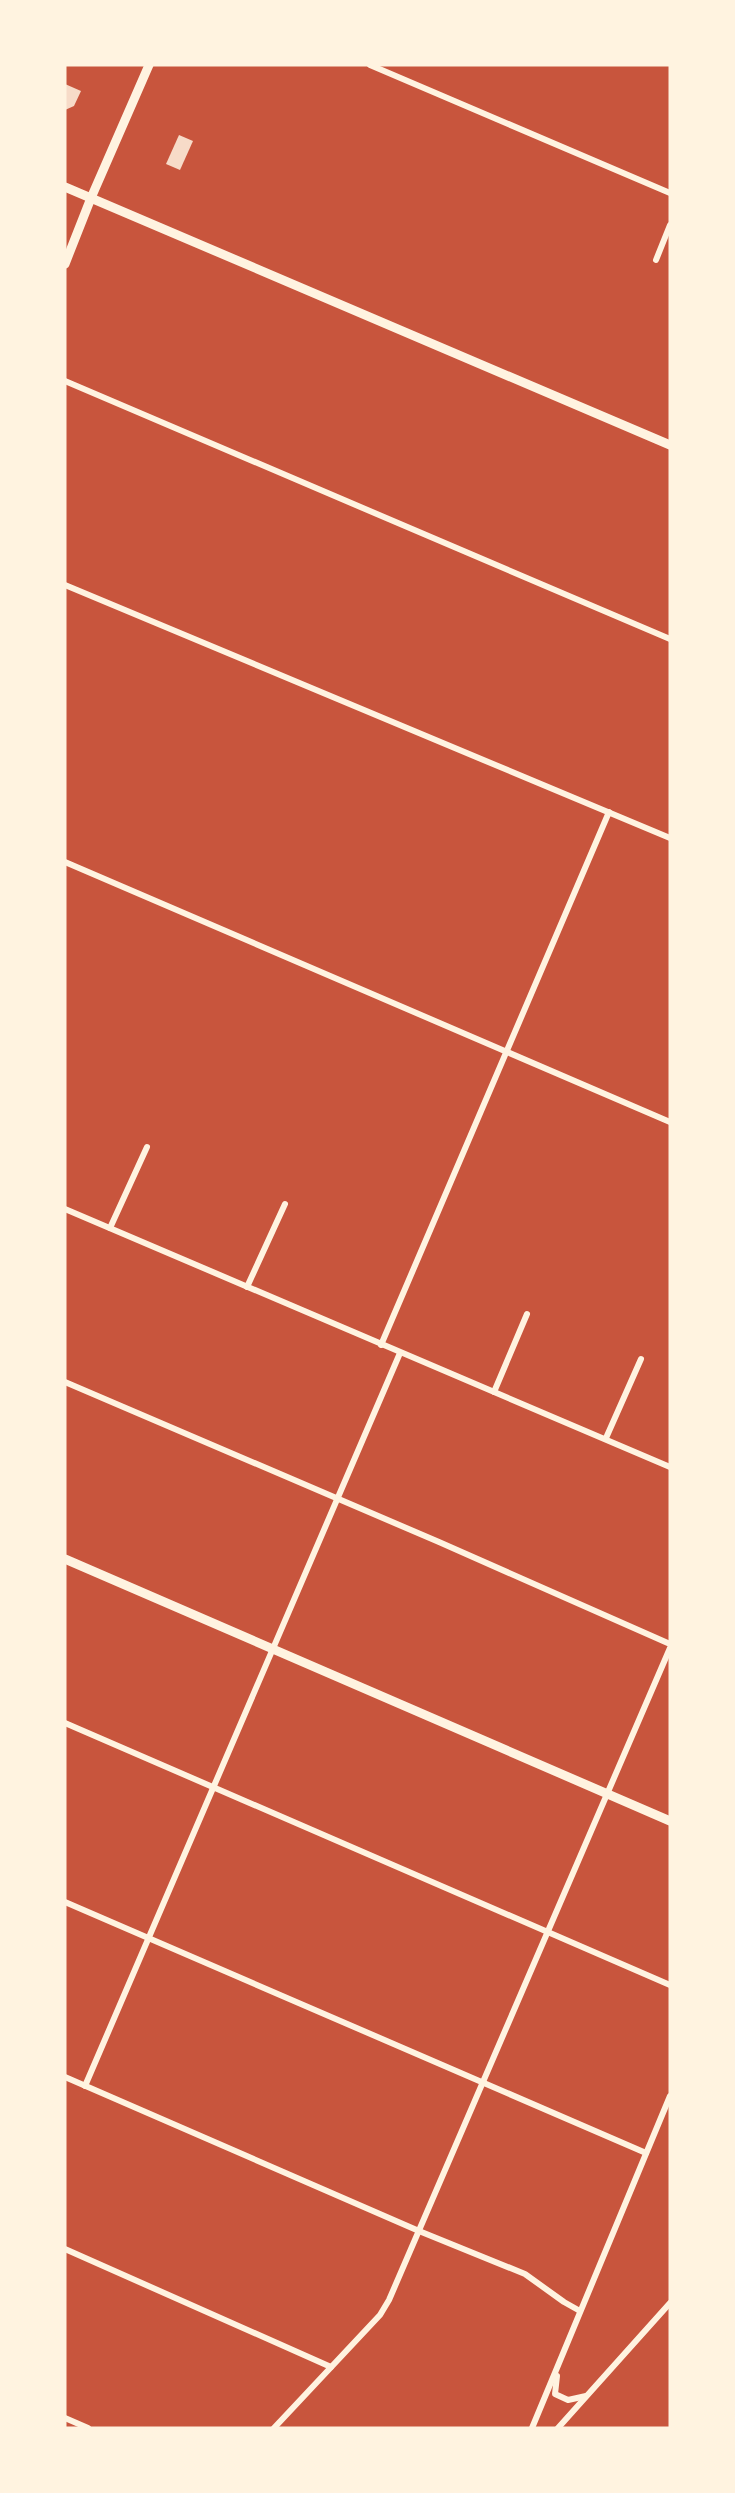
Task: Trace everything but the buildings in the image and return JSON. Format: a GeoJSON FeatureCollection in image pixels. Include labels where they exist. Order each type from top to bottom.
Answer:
{"type":"FeatureCollection","features":[{"type":"Feature","properties":{"kind":"main road"},"geometry":{"type":"LineString","coordinates":[[65,264],[149,65]]}},
{"type":"Feature","properties":{"kind":"main road"},"geometry":{"type":"LineString","coordinates":[[65,187],[670,445]]}},
{"type":"Feature","properties":{"kind":"main road"},"geometry":{"type":"LineString","coordinates":[[65,1559],[670,1821]]}},
{"type":"Feature","properties":{"kind":"street"},"geometry":{"type":"LineString","coordinates":[[370,65],[670,193]]}},
{"type":"Feature","properties":{"kind":"street"},"geometry":{"type":"LineString","coordinates":[[656,260],[670,225]]}},
{"type":"Feature","properties":{"kind":"street"},"geometry":{"type":"LineString","coordinates":[[65,381],[670,639]]}},
{"type":"Feature","properties":{"kind":"street"},"geometry":{"type":"LineString","coordinates":[[65,585],[670,838]]}},
{"type":"Feature","properties":{"kind":"street"},"geometry":{"type":"LineString","coordinates":[[381,1345],[609,812]]}},
{"type":"Feature","properties":{"kind":"street"},"geometry":{"type":"LineString","coordinates":[[65,862],[670,1122]]}},
{"type":"Feature","properties":{"kind":"street"},"geometry":{"type":"LineString","coordinates":[[110,1228],[147,1147]]}},
{"type":"Feature","properties":{"kind":"street"},"geometry":{"type":"LineString","coordinates":[[247,1287],[285,1204]]}},
{"type":"Feature","properties":{"kind":"street"},"geometry":{"type":"LineString","coordinates":[[65,1209],[670,1467]]}},
{"type":"Feature","properties":{"kind":"street"},"geometry":{"type":"LineString","coordinates":[[494,1392],[527,1314]]}},
{"type":"Feature","properties":{"kind":"street"},"geometry":{"type":"LineString","coordinates":[[85,2086],[400,1353]]}},
{"type":"Feature","properties":{"kind":"street"},"geometry":{"type":"LineString","coordinates":[[606,1438],[641,1359]]}},
{"type":"Feature","properties":{"kind":"street"},"geometry":{"type":"LineString","coordinates":[[65,1382],[439,1542],[670,1646],[385,2308],[274,2428]]}},
{"type":"Feature","properties":{"kind":"street"},"geometry":{"type":"LineString","coordinates":[[65,1724],[670,1985]]}},
{"type":"Feature","properties":{"kind":"street"},"geometry":{"type":"LineString","coordinates":[[65,1902],[646,2153]]}},
{"type":"Feature","properties":{"kind":"street"},"geometry":{"type":"LineString","coordinates":[[65,2077],[419,2231],[526,2274],[580,2311]]}},
{"type":"Feature","properties":{"kind":"street"},"geometry":{"type":"LineString","coordinates":[[532,2428],[670,2095]]}},
{"type":"Feature","properties":{"kind":"street"},"geometry":{"type":"LineString","coordinates":[[65,2249],[331,2367]]}},
{"type":"Feature","properties":{"kind":"street"},"geometry":{"type":"LineString","coordinates":[[558,2428],[670,2303]]}},
{"type":"Feature","properties":{"kind":"street"},"geometry":{"type":"LineString","coordinates":[[561,2358],[555,2394],[568,2400],[586,2396]]}},
{"type":"Feature","properties":{"kind":"street"},"geometry":{"type":"LineString","coordinates":[[65,2418],[88,2428]]}}]}
